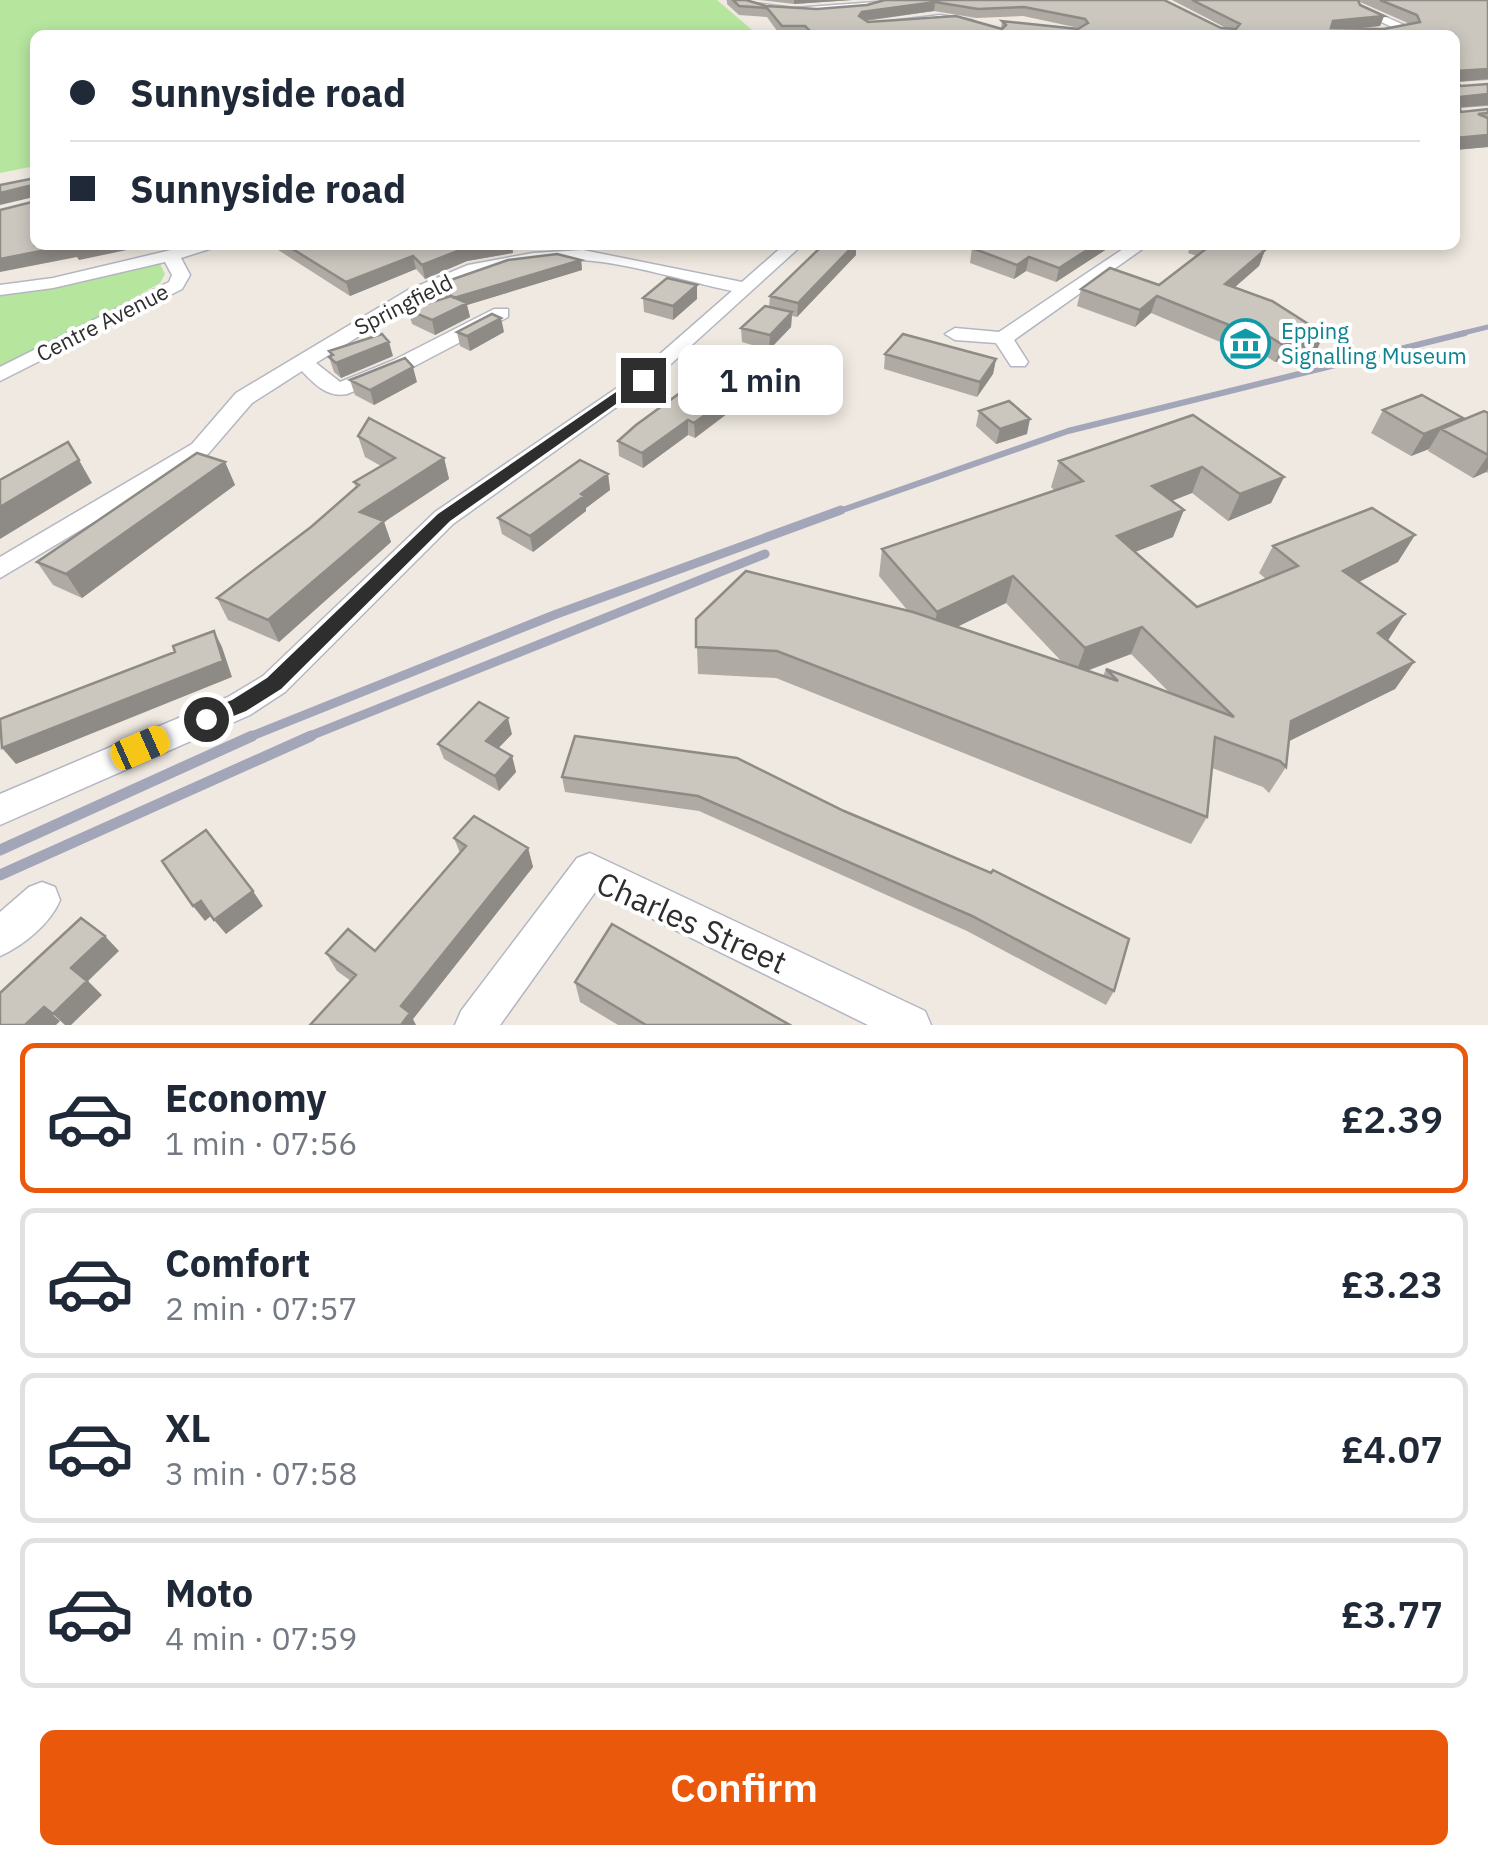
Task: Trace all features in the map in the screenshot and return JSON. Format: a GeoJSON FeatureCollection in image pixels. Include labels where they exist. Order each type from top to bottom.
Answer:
{"type":"FeatureCollection","features":[{"type":"Feature","properties":{"kind":"street"},"geometry":{"type":"LineString","coordinates":[[733,0],[749,6],[797,10],[899,0]]}},
{"type":"Feature","properties":{"kind":"street"},"geometry":{"type":"LineString","coordinates":[[1361,9],[1407,30]]}},
{"type":"Feature","properties":{"kind":"street"},"geometry":{"type":"LineString","coordinates":[[797,10],[806,24]]}},
{"type":"Feature","properties":{"kind":"street"},"geometry":{"type":"LineString","coordinates":[[868,25],[934,16],[979,24],[1005,23]]}},
{"type":"Feature","properties":{"kind":"street"},"geometry":{"type":"LineString","coordinates":[[979,24],[988,30]]}},
{"type":"Feature","properties":{"kind":"street"},"geometry":{"type":"LineString","coordinates":[[0,290],[194,250]]}},
{"type":"Feature","properties":{"kind":"street"},"geometry":{"type":"LineString","coordinates":[[0,810],[239,706],[274,684],[444,518],[643,380],[788,250]]}},
{"type":"Feature","properties":{"kind":"street"},"geometry":{"type":"LineString","coordinates":[[954,334],[1003,338],[1133,250]]}},
{"type":"Feature","properties":{"kind":"street","name":"Springfield"},"geometry":{"type":"LineString","coordinates":[[0,569],[200,449],[244,398],[414,294],[474,269],[533,258],[583,255],[746,288]]}},
{"type":"Feature","properties":{"kind":"street","name":"Centre Avenue"},"geometry":{"type":"LineString","coordinates":[[0,375],[176,285],[181,275],[171,256]]}},
{"type":"Feature","properties":{"kind":"street","name":"Springfield"},"geometry":{"type":"LineString","coordinates":[[303,361],[324,382],[339,390],[418,358],[501,313]]}},
{"type":"Feature","properties":{"kind":"street"},"geometry":{"type":"LineString","coordinates":[[1003,338],[1018,362]]}},
{"type":"Feature","properties":{"kind":"street"},"geometry":{"type":"LineString","coordinates":[[418,358],[442,370]]}},
{"type":"Feature","properties":{"kind":"street","name":"Charles Street"},"geometry":{"type":"LineString","coordinates":[[474,1025],[590,870],[911,1025]]}},
{"type":"Feature","properties":{"kind":"street"},"geometry":{"type":"LineString","coordinates":[[0,937],[42,900]]}},
{"type":"Feature","properties":{"kind":"green space"},"geometry":{"type":"Polygon","coordinates":[[[0,0],[717,0],[752,30],[30,30],[30,167],[0,173],[0,0]]]}},
{"type":"Feature","properties":{"kind":"green space"},"geometry":{"type":"Polygon","coordinates":[[[159,262],[165,274],[160,283],[0,373],[0,295],[159,262]]]}},
{"type":"Feature","properties":{"kind":"building"},"geometry":{"type":"Polygon","coordinates":[[[733,0],[817,9],[885,0],[1164,0],[1221,28],[1236,29],[1240,24],[1192,0],[1358,0],[1360,5],[1384,16],[1333,21],[1331,28],[1384,29],[1420,22],[1417,15],[1380,0],[1488,0],[1488,69],[1460,71],[1460,30],[809,30],[805,26],[782,26],[767,8],[739,6],[733,0]],[[935,2],[862,12],[859,16],[868,22],[956,16],[1002,29],[1006,25],[1002,21],[1078,29],[1088,23],[1085,19],[1024,7],[978,9],[935,2]]]}},
{"type":"Feature","properties":{"kind":"building"},"geometry":{"type":"Polygon","coordinates":[[[1488,84],[1488,94],[1460,97],[1460,85],[1488,84]]]}},
{"type":"Feature","properties":{"kind":"building"},"geometry":{"type":"Polygon","coordinates":[[[1460,109],[1488,109],[1488,113],[1478,114],[1488,118],[1488,135],[1460,138],[1460,109]]]}},
{"type":"Feature","properties":{"kind":"building"},"geometry":{"type":"Polygon","coordinates":[[[30,179],[30,187],[0,193],[0,185],[30,179]]]}},
{"type":"Feature","properties":{"kind":"building"},"geometry":{"type":"Polygon","coordinates":[[[30,202],[30,250],[46,250],[0,259],[0,210],[30,202]]]}},
{"type":"Feature","properties":{"kind":"building"},"geometry":{"type":"Polygon","coordinates":[[[294,250],[460,250],[422,265],[413,256],[346,282],[294,250]]]}},
{"type":"Feature","properties":{"kind":"building"},"geometry":{"type":"Polygon","coordinates":[[[818,250],[849,250],[798,303],[770,296],[818,250]]]}},
{"type":"Feature","properties":{"kind":"building"},"geometry":{"type":"Polygon","coordinates":[[[977,250],[1087,250],[1059,268],[1029,257],[1017,265],[977,250]]]}},
{"type":"Feature","properties":{"kind":"building"},"geometry":{"type":"Polygon","coordinates":[[[1204,250],[1265,250],[1225,284],[1272,301],[1324,334],[1283,345],[1252,326],[1244,331],[1157,296],[1140,310],[1081,289],[1110,268],[1159,285],[1204,250]]]}},
{"type":"Feature","properties":{"kind":"building"},"geometry":{"type":"Polygon","coordinates":[[[557,254],[581,260],[454,298],[439,284],[508,260],[557,254]]]}},
{"type":"Feature","properties":{"kind":"building"},"geometry":{"type":"Polygon","coordinates":[[[667,278],[697,285],[673,306],[643,298],[667,278]]]}},
{"type":"Feature","properties":{"kind":"building"},"geometry":{"type":"Polygon","coordinates":[[[451,296],[467,303],[432,320],[408,310],[451,296]]]}},
{"type":"Feature","properties":{"kind":"building"},"geometry":{"type":"Polygon","coordinates":[[[765,306],[792,312],[770,335],[741,328],[765,306]]]}},
{"type":"Feature","properties":{"kind":"building"},"geometry":{"type":"Polygon","coordinates":[[[492,314],[501,318],[467,336],[457,332],[492,314]]]}},
{"type":"Feature","properties":{"kind":"building"},"geometry":{"type":"Polygon","coordinates":[[[382,334],[389,342],[336,363],[329,357],[333,355],[329,351],[382,334]]]}},
{"type":"Feature","properties":{"kind":"building"},"geometry":{"type":"Polygon","coordinates":[[[903,334],[996,359],[980,382],[885,354],[903,334]]]}},
{"type":"Feature","properties":{"kind":"building"},"geometry":{"type":"Polygon","coordinates":[[[405,358],[413,367],[370,390],[350,380],[405,358]]]}},
{"type":"Feature","properties":{"kind":"building"},"geometry":{"type":"Polygon","coordinates":[[[706,374],[740,389],[694,423],[688,420],[642,453],[618,441],[636,425],[706,374]]]}},
{"type":"Feature","properties":{"kind":"building"},"geometry":{"type":"Polygon","coordinates":[[[1422,395],[1463,418],[1424,434],[1383,410],[1422,395]]]}},
{"type":"Feature","properties":{"kind":"building"},"geometry":{"type":"Polygon","coordinates":[[[1009,401],[1030,419],[1000,429],[979,411],[1009,401]]]}},
{"type":"Feature","properties":{"kind":"building"},"geometry":{"type":"Polygon","coordinates":[[[1484,411],[1488,413],[1488,455],[1441,429],[1484,411]]]}},
{"type":"Feature","properties":{"kind":"building"},"geometry":{"type":"Polygon","coordinates":[[[1193,415],[1284,477],[1240,494],[1202,467],[1152,486],[1184,510],[1117,536],[1197,607],[1298,566],[1273,546],[1372,508],[1415,535],[1343,571],[1405,614],[1378,633],[1414,662],[1291,721],[1286,767],[1280,761],[1215,737],[1207,817],[777,651],[696,647],[696,619],[746,571],[913,612],[1118,681],[1106,669],[1234,717],[1142,627],[1085,648],[1013,576],[937,612],[882,549],[1083,481],[1059,461],[1193,415]]]}},
{"type":"Feature","properties":{"kind":"building"},"geometry":{"type":"Polygon","coordinates":[[[369,418],[444,458],[360,512],[384,521],[268,620],[217,598],[311,527],[359,485],[354,482],[395,458],[358,436],[369,418]]]}},
{"type":"Feature","properties":{"kind":"building"},"geometry":{"type":"Polygon","coordinates":[[[68,442],[79,460],[0,507],[0,480],[68,442]]]}},
{"type":"Feature","properties":{"kind":"building"},"geometry":{"type":"Polygon","coordinates":[[[197,453],[225,462],[66,574],[37,562],[197,453]]]}},
{"type":"Feature","properties":{"kind":"building"},"geometry":{"type":"Polygon","coordinates":[[[580,460],[608,474],[530,536],[498,518],[580,460]]]}},
{"type":"Feature","properties":{"kind":"building"},"geometry":{"type":"Polygon","coordinates":[[[214,631],[223,661],[2,748],[0,719],[175,652],[173,646],[214,631]]]}},
{"type":"Feature","properties":{"kind":"building"},"geometry":{"type":"Polygon","coordinates":[[[479,702],[508,718],[486,741],[512,756],[495,776],[438,744],[479,702]]]}},
{"type":"Feature","properties":{"kind":"building"},"geometry":{"type":"Polygon","coordinates":[[[575,736],[737,758],[844,811],[991,873],[993,870],[1129,939],[1114,991],[972,916],[698,796],[562,777],[575,736]]]}},
{"type":"Feature","properties":{"kind":"building"},"geometry":{"type":"Polygon","coordinates":[[[474,816],[528,848],[401,1006],[410,1013],[401,1025],[310,1025],[356,975],[326,953],[348,929],[375,951],[466,846],[454,838],[474,816]]]}},
{"type":"Feature","properties":{"kind":"building"},"geometry":{"type":"Polygon","coordinates":[[[206,830],[253,891],[214,920],[201,901],[193,906],[162,861],[206,830]]]}},
{"type":"Feature","properties":{"kind":"building"},"geometry":{"type":"Polygon","coordinates":[[[81,918],[105,936],[71,968],[87,981],[53,1014],[44,1007],[25,1025],[0,1025],[0,993],[81,918]]]}},
{"type":"Feature","properties":{"kind":"building"},"geometry":{"type":"Polygon","coordinates":[[[612,924],[790,1025],[646,1025],[575,982],[612,924]]]}},
{"type":"Feature","properties":{"kind":"railway"},"geometry":{"type":"LineString","coordinates":[[1455,335],[1488,327]]}},
{"type":"Feature","properties":{"kind":"railway"},"geometry":{"type":"LineString","coordinates":[[834,513],[1068,431],[1465,333]]}},
{"type":"Feature","properties":{"kind":"railway"},"geometry":{"type":"LineString","coordinates":[[247,738],[554,615],[841,510]]}},
{"type":"Feature","properties":{"kind":"railway"},"geometry":{"type":"LineString","coordinates":[[305,738],[765,554]]}},
{"type":"Feature","properties":{"kind":"railway"},"geometry":{"type":"LineString","coordinates":[[0,850],[252,736]]}},
{"type":"Feature","properties":{"kind":"railway"},"geometry":{"type":"LineString","coordinates":[[0,875],[311,736]]}},
{"type":"Feature","properties":{"kind":"place","name":"Epping Signalling Museum"},"geometry":{"type":"Point","coordinates":[1246,343]}},
{"type":"Feature","properties":{"kind":"route"},"geometry":{"type":"LineString","coordinates":[[206,719],[239,706],[274,684],[444,518],[643,380]]}}]}
